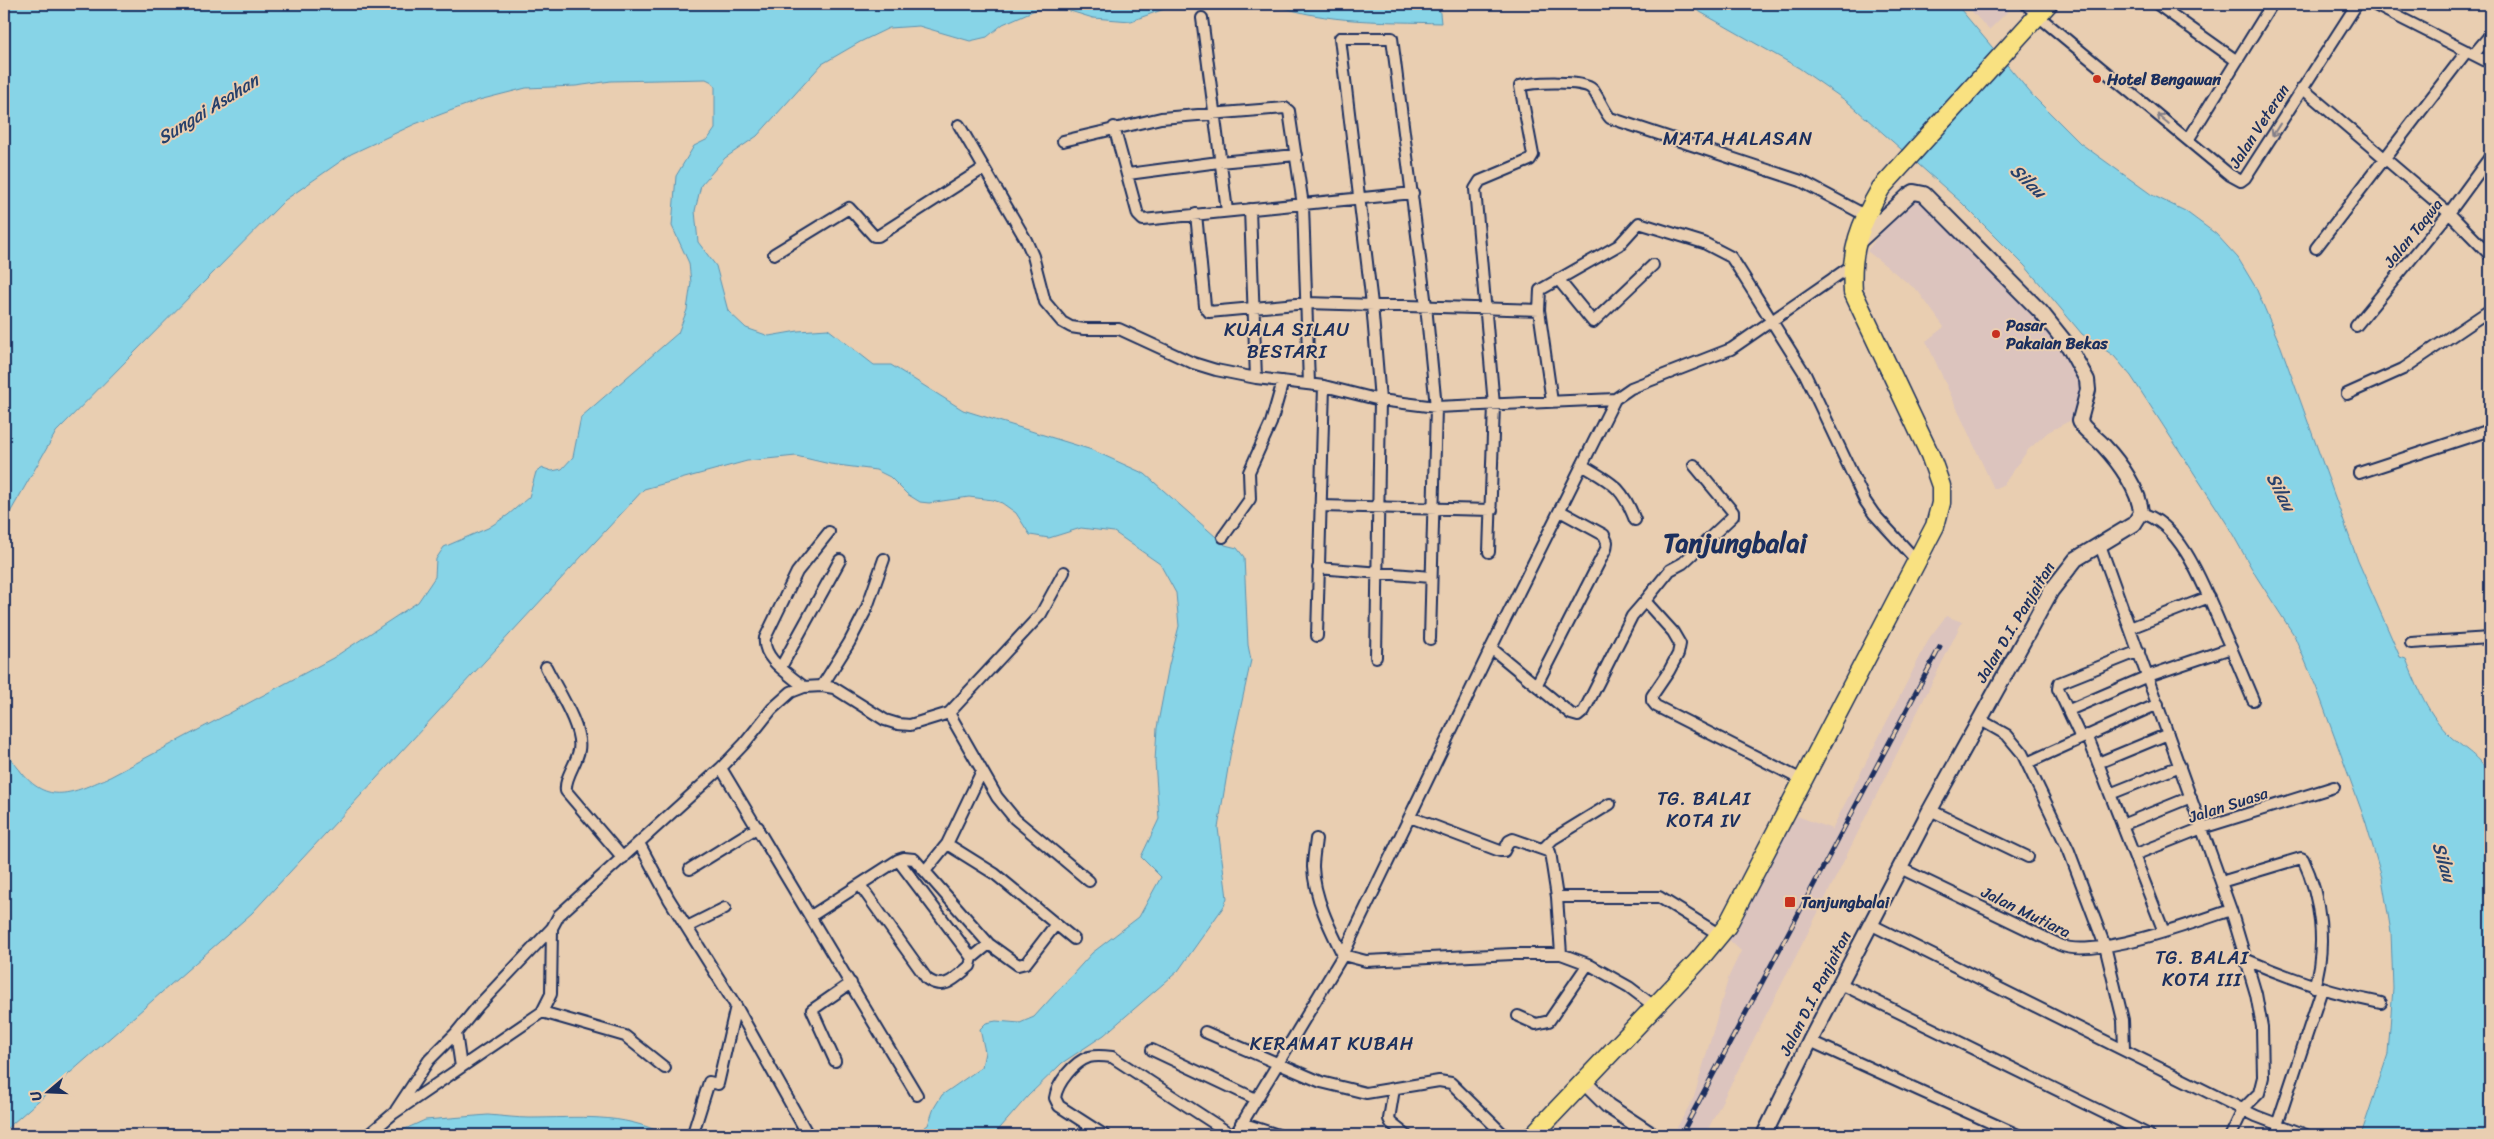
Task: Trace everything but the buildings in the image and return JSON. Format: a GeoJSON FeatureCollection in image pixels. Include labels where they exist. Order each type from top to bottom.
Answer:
{"type":"FeatureCollection","features":[{"type":"Feature","properties":{"kind":"highway"},"geometry":{"type":"LineString","coordinates":[[1533,1135],[1720,936],[1804,781],[1935,526],[1941,503],[1941,486],[1930,455],[1853,292],[1851,266],[1855,244],[1865,216],[1880,188],[2013,40],[2037,8]]}},
{"type":"Feature","properties":{"kind":"main road"},"geometry":{"type":"LineString","coordinates":[[1855,244],[1909,195],[1914,192],[1924,194],[2041,312],[2069,347],[2087,380],[2088,390],[2080,420],[2082,425],[2106,447],[2119,466],[2136,494],[2141,513]]}},
{"type":"Feature","properties":{"kind":"main road","name":"Jalan D.I. Panjaitan"},"geometry":{"type":"LineString","coordinates":[[1764,1135],[1870,924],[1979,719],[2050,591],[2076,559],[2134,524],[2141,513]]}},
{"type":"Feature","properties":{"kind":"main road"},"geometry":{"type":"LineString","coordinates":[[1584,1082],[1608,1106],[1652,1135]]}},
{"type":"Feature","properties":{"kind":"street"},"geometry":{"type":"LineString","coordinates":[[2157,4],[2237,61]]}},
{"type":"Feature","properties":{"kind":"street"},"geometry":{"type":"LineString","coordinates":[[2188,140],[2272,4]]}},
{"type":"Feature","properties":{"kind":"street","name":"Jalan Veteran"},"geometry":{"type":"LineString","coordinates":[[2037,8],[2188,140],[2238,181],[2244,180],[2357,4]]}},
{"type":"Feature","properties":{"kind":"street"},"geometry":{"type":"LineString","coordinates":[[2373,4],[2490,63]]}},
{"type":"Feature","properties":{"kind":"street"},"geometry":{"type":"LineString","coordinates":[[1202,18],[1212,112],[1227,211]]}},
{"type":"Feature","properties":{"kind":"street"},"geometry":{"type":"LineString","coordinates":[[2316,248],[2385,158],[2471,52],[2490,35]]}},
{"type":"Feature","properties":{"kind":"street"},"geometry":{"type":"LineString","coordinates":[[1376,657],[1380,400],[1372,304],[1340,38],[1392,38],[1413,193],[1436,407],[1435,509],[1430,639]]}},
{"type":"Feature","properties":{"kind":"street"},"geometry":{"type":"LineString","coordinates":[[1489,552],[1492,510],[1494,404],[1484,310],[1476,186],[1480,181],[1530,160],[1533,155],[1519,87],[1521,85],[1584,83],[1593,90],[1601,107],[1610,118],[1801,181],[1865,216]]}},
{"type":"Feature","properties":{"kind":"street"},"geometry":{"type":"LineString","coordinates":[[2302,88],[2449,213],[2490,255]]}},
{"type":"Feature","properties":{"kind":"street"},"geometry":{"type":"LineString","coordinates":[[1063,141],[1114,127],[1162,118],[1212,112],[1285,108],[1289,111],[1303,205],[1309,384]]}},
{"type":"Feature","properties":{"kind":"street"},"geometry":{"type":"LineString","coordinates":[[959,126],[1026,240],[1037,270],[1045,302],[1062,322],[1071,327],[1119,330],[1193,363],[1256,378],[1324,386],[1380,400],[1436,407],[1615,399]]}},
{"type":"Feature","properties":{"kind":"street"},"geometry":{"type":"LineString","coordinates":[[1114,127],[1140,218],[1146,220],[1359,200],[1413,193]]}},
{"type":"Feature","properties":{"kind":"street"},"geometry":{"type":"LineString","coordinates":[[1128,174],[1219,162],[1296,155]]}},
{"type":"Feature","properties":{"kind":"street","name":"Jalan Taqwa"},"geometry":{"type":"LineString","coordinates":[[2356,326],[2449,213],[2490,157]]}},
{"type":"Feature","properties":{"kind":"street"},"geometry":{"type":"LineString","coordinates":[[774,254],[849,208],[870,233],[878,236],[984,168]]}},
{"type":"Feature","properties":{"kind":"street"},"geometry":{"type":"LineString","coordinates":[[1250,209],[1256,378]]}},
{"type":"Feature","properties":{"kind":"street"},"geometry":{"type":"LineString","coordinates":[[1196,214],[1206,309],[1212,312],[1307,303],[1426,306],[1484,310],[1539,310]]}},
{"type":"Feature","properties":{"kind":"street"},"geometry":{"type":"LineString","coordinates":[[1552,402],[1539,310],[1540,290],[1558,278],[1613,250],[1628,237],[1636,225],[1644,223],[1704,243],[1731,257],[1772,320],[1811,386],[1857,488],[1874,514],[1916,560]]}},
{"type":"Feature","properties":{"kind":"street"},"geometry":{"type":"LineString","coordinates":[[1558,278],[1592,322],[1653,265]]}},
{"type":"Feature","properties":{"kind":"street"},"geometry":{"type":"LineString","coordinates":[[1104,1135],[1060,1106],[1054,1098],[1056,1090],[1068,1073],[1082,1060],[1096,1056],[1112,1057],[1233,1135],[1343,955],[1491,648],[1615,399],[1631,388],[1731,348],[1851,266]]}},
{"type":"Feature","properties":{"kind":"street"},"geometry":{"type":"LineString","coordinates":[[2347,394],[2404,370],[2490,310]]}},
{"type":"Feature","properties":{"kind":"street"},"geometry":{"type":"LineString","coordinates":[[1223,537],[1250,499],[1249,472],[1271,423],[1283,380]]}},
{"type":"Feature","properties":{"kind":"street"},"geometry":{"type":"LineString","coordinates":[[1317,636],[1324,386]]}},
{"type":"Feature","properties":{"kind":"street"},"geometry":{"type":"LineString","coordinates":[[2359,473],[2490,430]]}},
{"type":"Feature","properties":{"kind":"street"},"geometry":{"type":"LineString","coordinates":[[1491,648],[1537,684],[1571,714],[1578,716],[1588,703],[1632,616],[1670,570],[1683,563],[1732,516],[1733,512],[1694,464]]}},
{"type":"Feature","properties":{"kind":"street"},"geometry":{"type":"LineString","coordinates":[[1582,465],[1615,485],[1621,492],[1635,520]]}},
{"type":"Feature","properties":{"kind":"street"},"geometry":{"type":"LineString","coordinates":[[1320,506],[1492,510]]}},
{"type":"Feature","properties":{"kind":"street"},"geometry":{"type":"LineString","coordinates":[[1537,684],[1606,549],[1607,542],[1604,535],[1560,511]]}},
{"type":"Feature","properties":{"kind":"street"},"geometry":{"type":"LineString","coordinates":[[2141,513],[2158,519],[2166,527],[2197,571],[2253,700]]}},
{"type":"Feature","properties":{"kind":"street"},"geometry":{"type":"LineString","coordinates":[[804,687],[767,654],[764,645],[765,638],[797,572],[829,532]]}},
{"type":"Feature","properties":{"kind":"street"},"geometry":{"type":"LineString","coordinates":[[2100,545],[2232,910],[2247,960],[2262,1027],[2264,1077],[2259,1093],[2244,1108],[2231,1135]]}},
{"type":"Feature","properties":{"kind":"street"},"geometry":{"type":"LineString","coordinates":[[822,686],[866,610],[884,559]]}},
{"type":"Feature","properties":{"kind":"street"},"geometry":{"type":"LineString","coordinates":[[781,667],[840,560]]}},
{"type":"Feature","properties":{"kind":"street"},"geometry":{"type":"LineString","coordinates":[[1318,568],[1431,577]]}},
{"type":"Feature","properties":{"kind":"street"},"geometry":{"type":"LineString","coordinates":[[394,1113],[428,1060],[456,1033],[478,1006],[552,928],[559,915],[721,768],[744,744],[772,709],[791,692],[804,687],[822,686],[834,688],[885,720],[898,724],[910,725],[949,713],[1041,614],[1064,572]]}},
{"type":"Feature","properties":{"kind":"street"},"geometry":{"type":"LineString","coordinates":[[2130,628],[2209,597]]}},
{"type":"Feature","properties":{"kind":"street"},"geometry":{"type":"LineString","coordinates":[[1645,601],[1673,632],[1680,644],[1678,654],[1652,696],[1652,701],[1656,706],[1804,781]]}},
{"type":"Feature","properties":{"kind":"street"},"geometry":{"type":"LineString","coordinates":[[2411,643],[2490,638]]}},
{"type":"Feature","properties":{"kind":"street"},"geometry":{"type":"LineString","coordinates":[[2068,710],[2148,676],[2231,648]]}},
{"type":"Feature","properties":{"kind":"street"},"geometry":{"type":"LineString","coordinates":[[2139,651],[2059,683],[2058,689],[2098,764],[2164,932]]}},
{"type":"Feature","properties":{"kind":"street"},"geometry":{"type":"LineString","coordinates":[[546,667],[576,725],[578,737],[578,755],[565,786],[566,791],[623,858]]}},
{"type":"Feature","properties":{"kind":"street"},"geometry":{"type":"LineString","coordinates":[[2027,763],[2158,704]]}},
{"type":"Feature","properties":{"kind":"street"},"geometry":{"type":"LineString","coordinates":[[949,713],[997,798],[1014,819],[1089,881]]}},
{"type":"Feature","properties":{"kind":"street"},"geometry":{"type":"LineString","coordinates":[[1979,719],[2006,735],[2022,753],[2069,851],[2105,946],[2123,1020],[2124,1049]]}},
{"type":"Feature","properties":{"kind":"street"},"geometry":{"type":"LineString","coordinates":[[2098,764],[2168,734]]}},
{"type":"Feature","properties":{"kind":"street"},"geometry":{"type":"LineString","coordinates":[[2110,794],[2180,766]]}},
{"type":"Feature","properties":{"kind":"street"},"geometry":{"type":"LineString","coordinates":[[721,768],[918,1095]]}},
{"type":"Feature","properties":{"kind":"street"},"geometry":{"type":"LineString","coordinates":[[925,871],[947,844],[982,771]]}},
{"type":"Feature","properties":{"kind":"street","name":"Jalan Suasa"},"geometry":{"type":"LineString","coordinates":[[2134,855],[2202,828],[2334,787]]}},
{"type":"Feature","properties":{"kind":"street"},"geometry":{"type":"LineString","coordinates":[[2122,825],[2191,796]]}},
{"type":"Feature","properties":{"kind":"street"},"geometry":{"type":"LineString","coordinates":[[1544,848],[1553,839],[1610,804]]}},
{"type":"Feature","properties":{"kind":"street"},"geometry":{"type":"LineString","coordinates":[[1930,810],[2028,857]]}},
{"type":"Feature","properties":{"kind":"street"},"geometry":{"type":"LineString","coordinates":[[1410,817],[1500,851],[1504,852],[1509,841],[1513,839],[1544,848],[1550,852],[1557,897],[1561,954]]}},
{"type":"Feature","properties":{"kind":"street"},"geometry":{"type":"LineString","coordinates":[[690,869],[758,827]]}},
{"type":"Feature","properties":{"kind":"street"},"geometry":{"type":"LineString","coordinates":[[1316,839],[1313,867],[1318,895],[1330,930],[1343,955],[1366,961],[1513,954],[1561,954],[1588,964],[1629,987],[1654,1006]]}},
{"type":"Feature","properties":{"kind":"street"},"geometry":{"type":"LineString","coordinates":[[639,843],[687,927],[736,1006],[808,1135]]}},
{"type":"Feature","properties":{"kind":"street"},"geometry":{"type":"LineString","coordinates":[[947,844],[991,871],[1074,939]]}},
{"type":"Feature","properties":{"kind":"street"},"geometry":{"type":"LineString","coordinates":[[811,916],[904,858],[914,859],[989,944],[1018,965],[1023,965],[1056,924]]}},
{"type":"Feature","properties":{"kind":"street"},"geometry":{"type":"LineString","coordinates":[[2222,882],[2301,858],[2316,900],[2321,954],[2318,988],[2278,1124]]}},
{"type":"Feature","properties":{"kind":"street"},"geometry":{"type":"LineString","coordinates":[[898,860],[972,958]]}},
{"type":"Feature","properties":{"kind":"street","name":"Jalan Mutiara"},"geometry":{"type":"LineString","coordinates":[[1900,868],[2068,949],[2082,950],[2105,946],[2164,932],[2232,910]]}},
{"type":"Feature","properties":{"kind":"street"},"geometry":{"type":"LineString","coordinates":[[860,884],[922,972],[935,985],[944,985],[970,966],[972,958],[989,944]]}},
{"type":"Feature","properties":{"kind":"street"},"geometry":{"type":"LineString","coordinates":[[1557,897],[1659,897],[1720,936]]}},
{"type":"Feature","properties":{"kind":"street"},"geometry":{"type":"LineString","coordinates":[[687,927],[725,908]]}},
{"type":"Feature","properties":{"kind":"street"},"geometry":{"type":"LineString","coordinates":[[1870,924],[2064,1022],[2278,1124],[2306,1135]]}},
{"type":"Feature","properties":{"kind":"street"},"geometry":{"type":"LineString","coordinates":[[368,1135],[394,1113],[542,1012],[551,994],[552,928]]}},
{"type":"Feature","properties":{"kind":"street"},"geometry":{"type":"LineString","coordinates":[[2247,960],[2318,988],[2381,1003]]}},
{"type":"Feature","properties":{"kind":"street"},"geometry":{"type":"LineString","coordinates":[[1518,1016],[1536,1024],[1549,1021],[1588,964]]}},
{"type":"Feature","properties":{"kind":"street"},"geometry":{"type":"LineString","coordinates":[[835,1061],[812,1010],[851,983]]}},
{"type":"Feature","properties":{"kind":"street"},"geometry":{"type":"LineString","coordinates":[[1839,983],[2149,1135]]}},
{"type":"Feature","properties":{"kind":"street"},"geometry":{"type":"LineString","coordinates":[[694,1130],[709,1082],[721,1085],[736,1006]]}},
{"type":"Feature","properties":{"kind":"street"},"geometry":{"type":"LineString","coordinates":[[542,1012],[625,1036],[665,1068]]}},
{"type":"Feature","properties":{"kind":"street"},"geometry":{"type":"LineString","coordinates":[[1205,1032],[1321,1082],[1366,1093],[1439,1081],[1451,1083],[1504,1135]]}},
{"type":"Feature","properties":{"kind":"street"},"geometry":{"type":"LineString","coordinates":[[456,1033],[461,1067]]}},
{"type":"Feature","properties":{"kind":"street"},"geometry":{"type":"LineString","coordinates":[[1810,1041],[2018,1135]]}},
{"type":"Feature","properties":{"kind":"street"},"geometry":{"type":"LineString","coordinates":[[1152,1050],[1256,1099]]}},
{"type":"Feature","properties":{"kind":"street"},"geometry":{"type":"LineString","coordinates":[[1394,1089],[1391,1123],[1406,1135]]}},
{"type":"Feature","properties":{"kind":"street"},"geometry":{"type":"LineString","coordinates":[[1241,1123],[1278,1135]]}},
{"type":"Feature","properties":{"kind":"shaded area"},"geometry":{"type":"Polygon","coordinates":[[[1965,4],[2015,4],[1989,30],[1965,4]]]}},
{"type":"Feature","properties":{"kind":"shaded area","name":"Pasar Pakaian Bekas"},"geometry":{"type":"Polygon","coordinates":[[[1914,192],[2069,347],[2084,371],[2081,415],[2048,432],[2028,450],[2004,484],[1994,489],[1926,341],[1944,327],[1918,291],[1867,251],[1909,195],[1914,192]]]}},
{"type":"Feature","properties":{"kind":"shaded area"},"geometry":{"type":"Polygon","coordinates":[[[1946,616],[1962,622],[1826,897],[1705,1135],[1673,1135],[1694,1097],[1729,976],[1741,951],[1727,938],[1797,816],[1832,829],[1930,637],[1946,616]]]}},
{"type":"Feature","properties":{"kind":"water","name":"Sungai Asahan"},"geometry":{"type":"Polygon","coordinates":[[[4,4],[1178,4],[1131,21],[1093,18],[1067,10],[1037,9],[1003,24],[987,37],[970,41],[919,26],[889,28],[822,64],[757,136],[725,158],[701,185],[695,211],[698,242],[716,266],[728,311],[746,328],[769,336],[798,331],[828,329],[874,365],[891,365],[963,410],[1092,450],[1145,474],[1225,545],[1237,548],[1244,557],[1248,645],[1251,660],[1230,756],[1218,828],[1227,898],[1224,906],[1178,971],[1104,1035],[1062,1063],[1028,1096],[994,1135],[914,1135],[928,1125],[934,1108],[942,1095],[982,1067],[985,1052],[980,1029],[986,1023],[996,1021],[1020,1023],[1034,1017],[1092,953],[1139,917],[1161,877],[1141,857],[1159,819],[1155,761],[1157,728],[1169,665],[1179,626],[1176,593],[1160,564],[1114,532],[1081,528],[1049,538],[1030,535],[1016,513],[1002,503],[993,500],[969,497],[929,503],[920,502],[907,494],[890,477],[876,470],[830,464],[796,456],[747,461],[644,489],[252,913],[4,1131],[4,747],[12,761],[32,784],[53,793],[75,791],[110,777],[333,658],[418,602],[435,577],[436,559],[444,547],[488,528],[508,515],[529,497],[536,472],[543,468],[552,471],[562,469],[573,457],[581,417],[678,333],[687,310],[691,283],[689,263],[672,226],[676,176],[694,146],[708,139],[715,129],[715,87],[712,82],[706,79],[611,81],[576,86],[526,88],[479,100],[415,124],[351,154],[285,200],[56,432],[8,516],[4,531],[4,4]]]}},
{"type":"Feature","properties":{"kind":"water"},"geometry":{"type":"Polygon","coordinates":[[[1273,4],[1439,4],[1441,23],[1335,18],[1314,15],[1273,4]]]}},
{"type":"Feature","properties":{"kind":"water","name":"Silau"},"geometry":{"type":"Polygon","coordinates":[[[1686,4],[1956,4],[2033,96],[2080,143],[2152,195],[2185,211],[2216,234],[2238,258],[2256,288],[2281,347],[2358,561],[2400,657],[2406,659],[2424,701],[2436,720],[2451,737],[2476,758],[2490,775],[2490,1135],[2361,1135],[2388,1054],[2393,988],[2391,932],[2382,878],[2366,823],[2317,689],[2294,635],[2256,576],[2227,524],[2131,376],[2114,356],[2082,334],[2025,266],[1962,203],[1849,103],[1799,68],[1686,4]]]}},
{"type":"Feature","properties":{"kind":"water"},"geometry":{"type":"Polygon","coordinates":[[[488,1115],[525,1118],[600,1118],[633,1123],[666,1135],[392,1135],[425,1120],[488,1115]]]}},
{"type":"Feature","properties":{"kind":"railway"},"geometry":{"type":"LineString","coordinates":[[1681,1135],[1940,647]]}},
{"type":"Feature","properties":{"kind":"place","name":"Hotel Bengawan"},"geometry":{"type":"Point","coordinates":[2097,79]}},
{"type":"Feature","properties":{"kind":"place","name":"Pasar Pakaian Bekas"},"geometry":{"type":"Point","coordinates":[1996,334]}},
{"type":"Feature","properties":{"kind":"place","name":"Tanjungbalai"},"geometry":{"type":"Point","coordinates":[1790,902]}},
{"type":"Feature","properties":{"kind":"district","name":"MATA HALASAN"},"geometry":{"type":"Point","coordinates":[1738,138]}},
{"type":"Feature","properties":{"kind":"district","name":"KUALA SILAU BESTARI"},"geometry":{"type":"Point","coordinates":[1287,340]}},
{"type":"Feature","properties":{"kind":"district","name":"Tanjungbalai"},"geometry":{"type":"Point","coordinates":[1735,543]}},
{"type":"Feature","properties":{"kind":"district","name":"TG. BALAI KOTA IV"},"geometry":{"type":"Point","coordinates":[1704,809]}},
{"type":"Feature","properties":{"kind":"district","name":"TG. BALAI KOTA III"},"geometry":{"type":"Point","coordinates":[2202,968]}},
{"type":"Feature","properties":{"kind":"district","name":"KERAMAT KUBAH"},"geometry":{"type":"Point","coordinates":[1332,1043]}}]}
